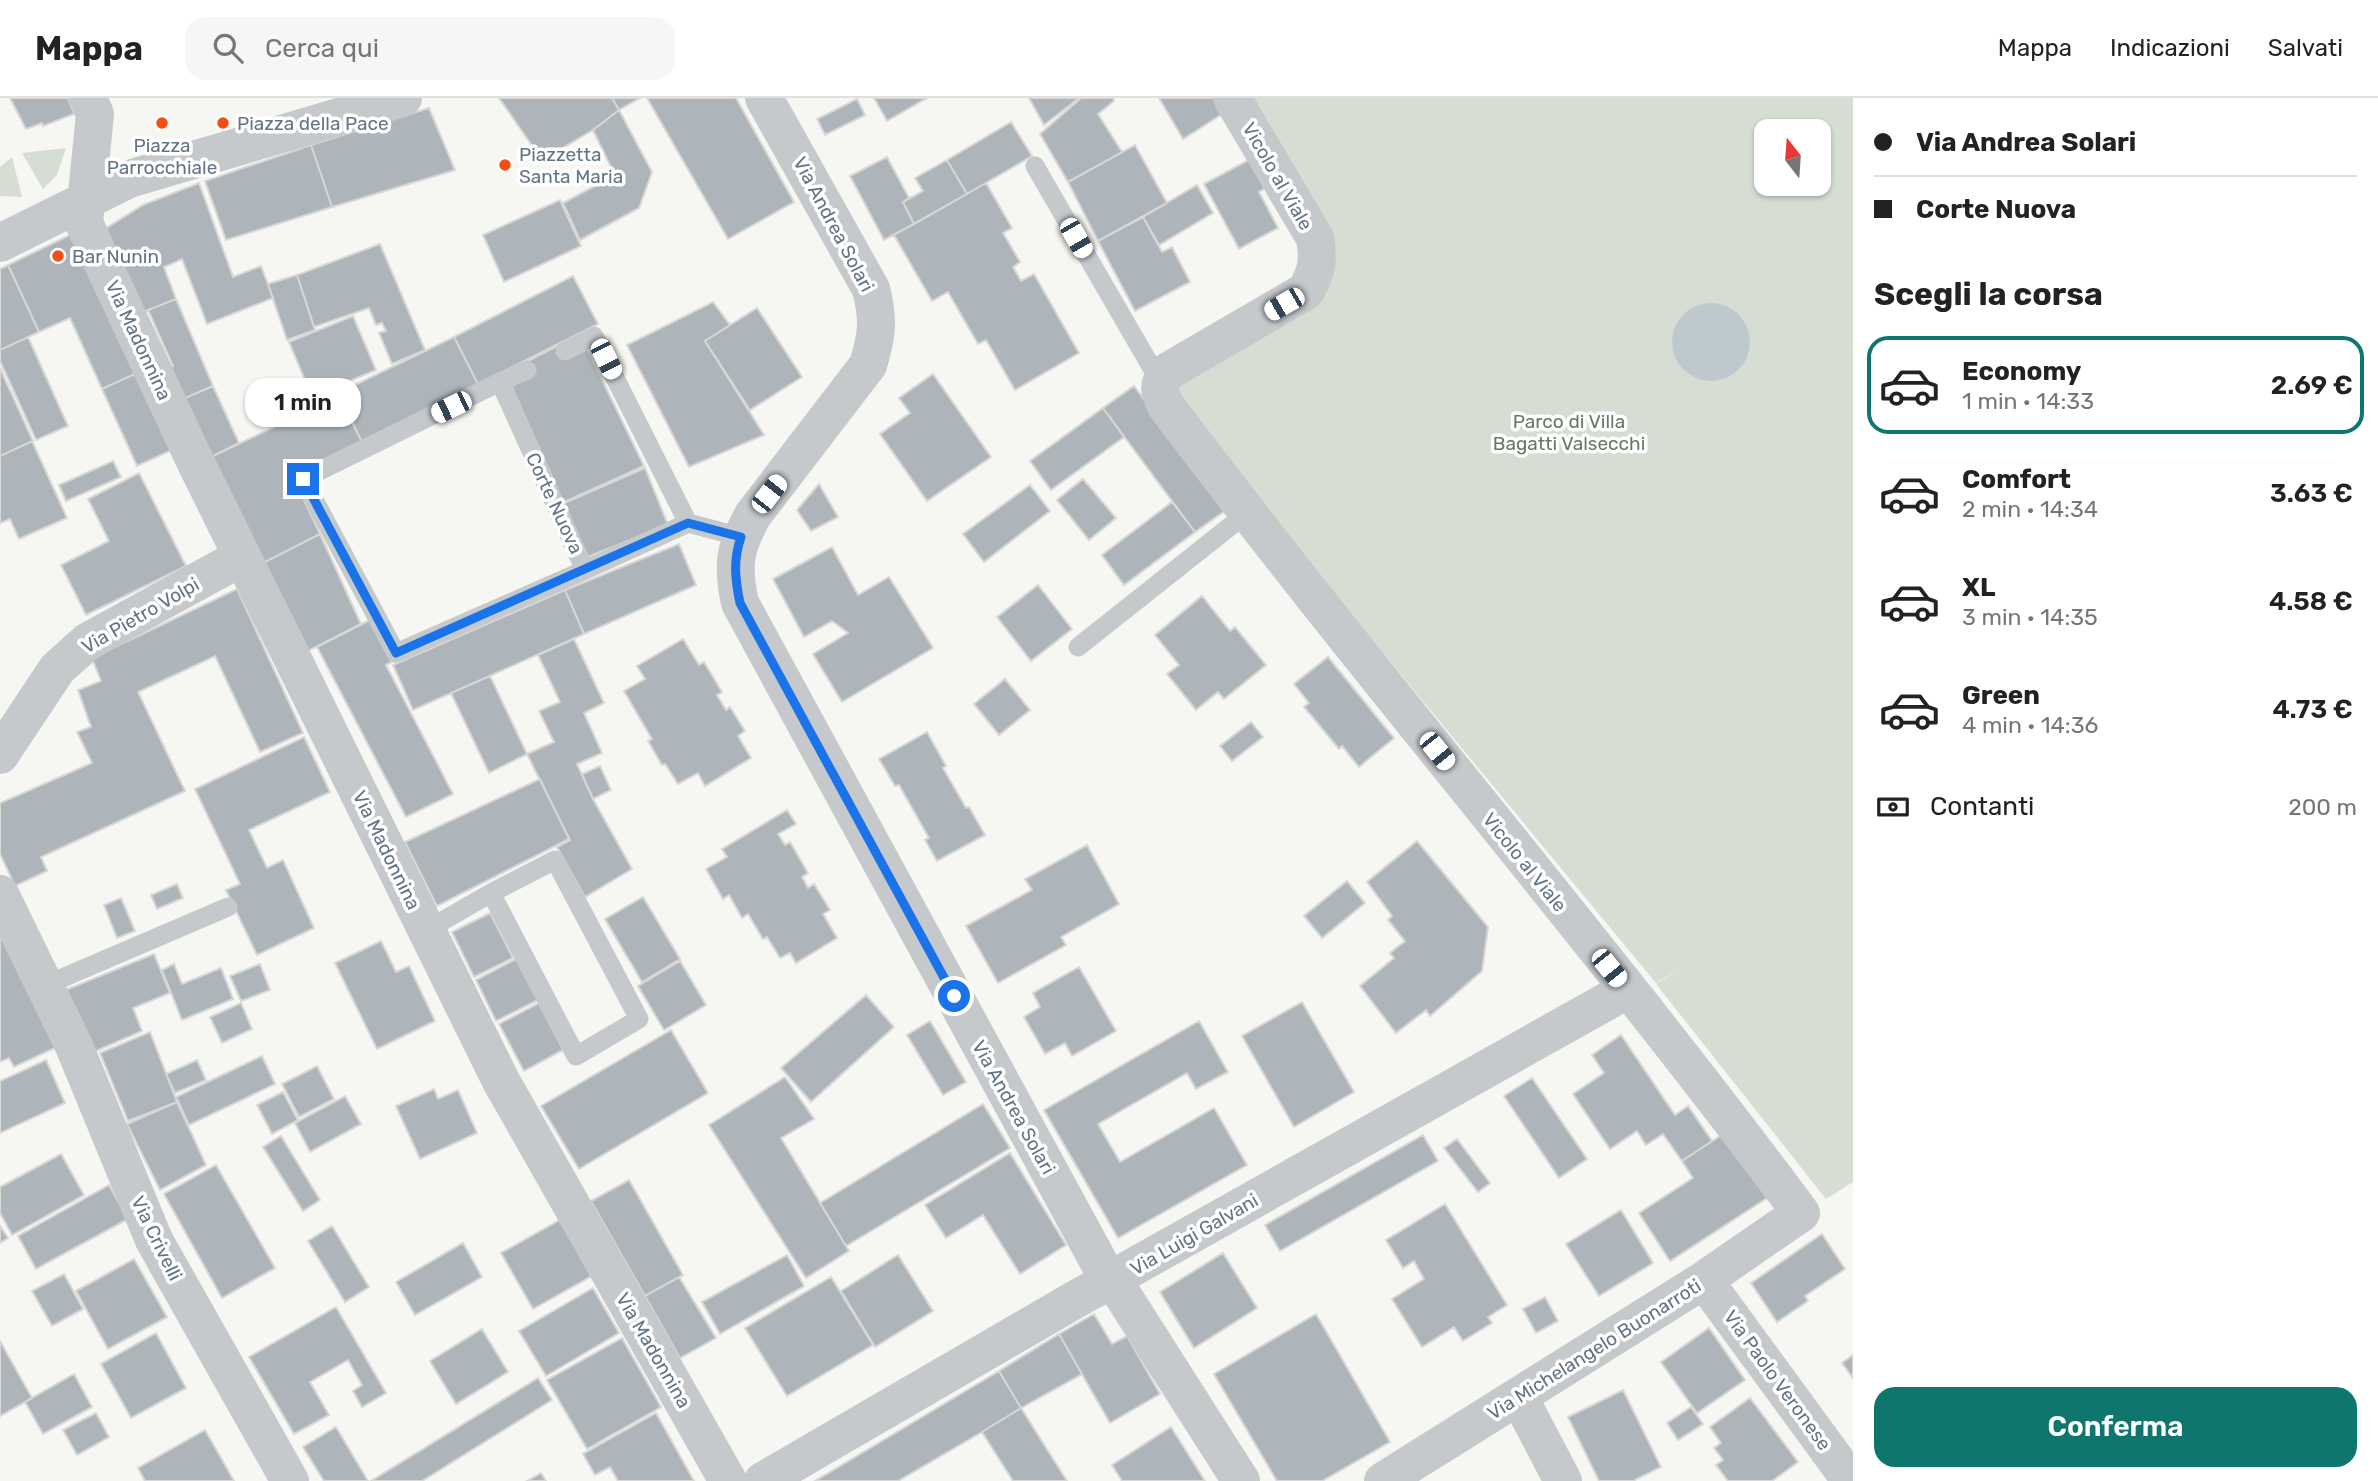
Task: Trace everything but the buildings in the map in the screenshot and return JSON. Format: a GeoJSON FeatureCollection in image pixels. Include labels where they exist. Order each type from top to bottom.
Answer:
{"type":"FeatureCollection","features":[{"type":"Feature","properties":{"kind":"street"},"geometry":{"type":"LineString","coordinates":[[0,243],[129,179],[404,98]]}},
{"type":"Feature","properties":{"kind":"street","name":"Via Andrea Solari"},"geometry":{"type":"LineString","coordinates":[[764,98],[871,289],[877,312],[877,337],[869,365],[753,515],[741,537],[735,553],[734,578],[740,603],[1101,1266],[1113,1280],[1241,1481]]}},
{"type":"Feature","properties":{"kind":"street","name":"Vicolo al Viale"},"geometry":{"type":"LineString","coordinates":[[1232,98],[1315,238],[1318,259],[1314,277],[1306,291],[1167,372],[1160,382],[1160,394],[1166,406],[1247,513],[1705,1084],[1801,1213]]}},
{"type":"Feature","properties":{"kind":"street"},"geometry":{"type":"LineString","coordinates":[[91,106],[129,179]]}},
{"type":"Feature","properties":{"kind":"street"},"geometry":{"type":"LineString","coordinates":[[85,202],[91,106]]}},
{"type":"Feature","properties":{"kind":"street","name":"Via Madonnina"},"geometry":{"type":"LineString","coordinates":[[85,202],[84,223],[501,1081],[728,1481]]}},
{"type":"Feature","properties":{"kind":"street","name":"Via Pietro Volpi"},"geometry":{"type":"LineString","coordinates":[[0,755],[57,669],[87,642],[237,537]]}},
{"type":"Feature","properties":{"kind":"street","name":"Via Crivelli"},"geometry":{"type":"LineString","coordinates":[[0,894],[46,985],[154,1240],[290,1481]]}},
{"type":"Feature","properties":{"kind":"street","name":"Via Luigi Galvani"},"geometry":{"type":"LineString","coordinates":[[763,1481],[1025,1328],[1627,990]]}},
{"type":"Feature","properties":{"kind":"street","name":"Via Michelangelo Buonarroti"},"geometry":{"type":"LineString","coordinates":[[1383,1481],[1704,1280],[1801,1213]]}},
{"type":"Feature","properties":{"kind":"street","name":"Via Paolo Veronese"},"geometry":{"type":"LineString","coordinates":[[1704,1280],[1851,1481]]}},
{"type":"Feature","properties":{"kind":"street"},"geometry":{"type":"LineString","coordinates":[[1518,1397],[1563,1481]]}},
{"type":"Feature","properties":{"kind":"lane","name":"Vicolo al Viale"},"geometry":{"type":"LineString","coordinates":[[1035,166],[1160,382]]}},
{"type":"Feature","properties":{"kind":"lane"},"geometry":{"type":"LineString","coordinates":[[565,351],[594,336],[688,523]]}},
{"type":"Feature","properties":{"kind":"lane"},"geometry":{"type":"LineString","coordinates":[[500,382],[527,370]]}},
{"type":"Feature","properties":{"kind":"lane","name":"Corte Nuova"},"geometry":{"type":"LineString","coordinates":[[500,382],[585,570],[396,653],[306,494],[303,479],[500,382]]}},
{"type":"Feature","properties":{"kind":"lane"},"geometry":{"type":"LineString","coordinates":[[1078,647],[1247,513]]}},
{"type":"Feature","properties":{"kind":"lane"},"geometry":{"type":"LineString","coordinates":[[585,570],[688,523],[741,537]]}},
{"type":"Feature","properties":{"kind":"lane"},"geometry":{"type":"LineString","coordinates":[[427,930],[491,893],[555,860],[639,1019],[576,1056],[491,893]]}},
{"type":"Feature","properties":{"kind":"lane"},"geometry":{"type":"LineString","coordinates":[[46,985],[228,907]]}},
{"type":"Feature","properties":{"kind":"green space","name":"Parco di Villa Bagatti Valsecchi"},"geometry":{"type":"Polygon","coordinates":[[[1242,98],[1853,98],[1853,1182],[1826,1199],[1656,984],[1684,967],[1656,983],[1173,399],[1178,381],[1323,287],[1242,98]]]}},
{"type":"Feature","properties":{"kind":"green space"},"geometry":{"type":"Polygon","coordinates":[[[66,148],[57,175],[43,189],[22,153],[66,148]]]}},
{"type":"Feature","properties":{"kind":"green space"},"geometry":{"type":"Polygon","coordinates":[[[12,157],[22,197],[0,196],[0,167],[12,157]]]}},
{"type":"Feature","properties":{"kind":"shaded area"},"geometry":{"type":"Polygon","coordinates":[[[1711,303],[1726,306],[1743,320],[1750,342],[1747,357],[1733,374],[1711,381],[1696,378],[1679,364],[1672,342],[1675,327],[1689,310],[1711,303]]]}},
{"type":"Feature","properties":{"kind":"place","name":"Piazza Parrocchiale"},"geometry":{"type":"Point","coordinates":[162,123]}},
{"type":"Feature","properties":{"kind":"place","name":"Piazza della Pace"},"geometry":{"type":"Point","coordinates":[223,123]}},
{"type":"Feature","properties":{"kind":"place","name":"Piazzetta Santa Maria"},"geometry":{"type":"Point","coordinates":[505,165]}},
{"type":"Feature","properties":{"kind":"place","name":"Bar Nunin"},"geometry":{"type":"Point","coordinates":[58,256]}},
{"type":"Feature","properties":{"kind":"route"},"geometry":{"type":"LineString","coordinates":[[303,479],[396,653],[688,523],[741,537],[735,553],[734,578],[740,603],[954,996]]}}]}
